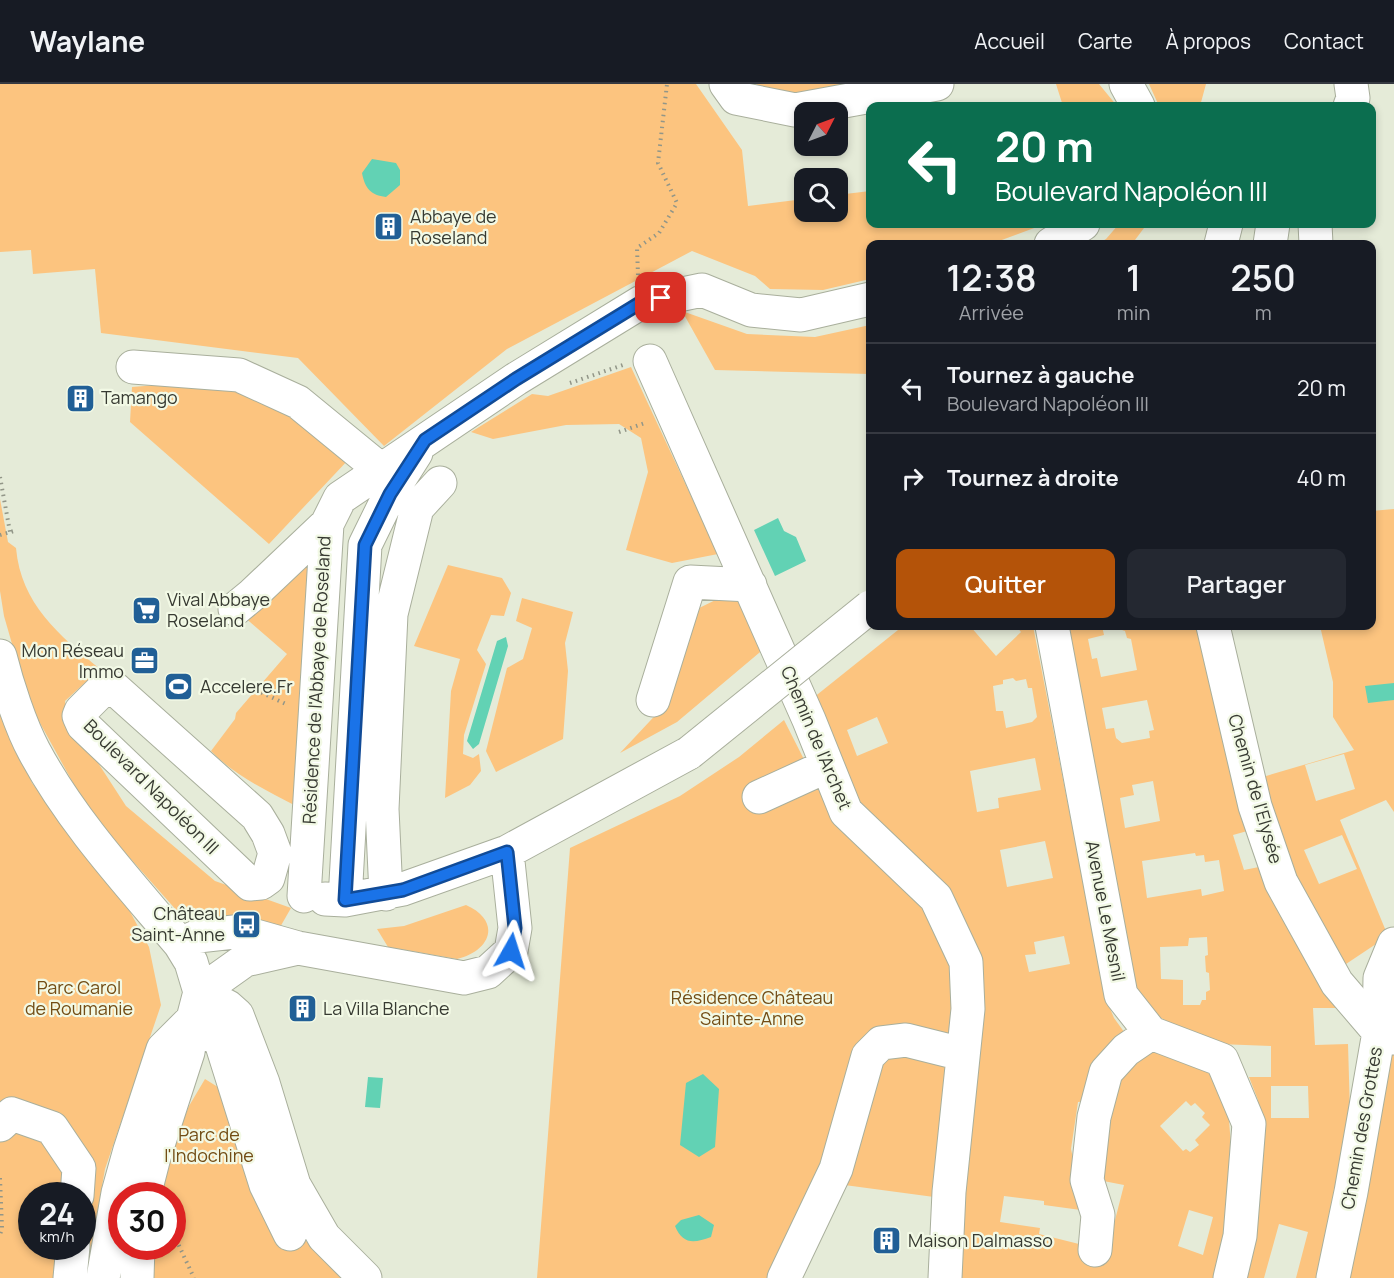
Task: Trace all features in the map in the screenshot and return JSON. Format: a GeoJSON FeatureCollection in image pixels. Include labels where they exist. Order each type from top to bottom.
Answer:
{"type":"FeatureCollection","features":[{"type":"Feature","properties":{"kind":"street"},"geometry":{"type":"LineString","coordinates":[[726,84],[736,98],[795,110],[937,84]]}},
{"type":"Feature","properties":{"kind":"street"},"geometry":{"type":"LineString","coordinates":[[1126,84],[1136,102]]}},
{"type":"Feature","properties":{"kind":"street"},"geometry":{"type":"LineString","coordinates":[[1351,84],[1352,102]]}},
{"type":"Feature","properties":{"kind":"street"},"geometry":{"type":"LineString","coordinates":[[1057,240],[1077,228]]}},
{"type":"Feature","properties":{"kind":"street","name":"Résidence de l'Abbaye de Roseland"},"geometry":{"type":"LineString","coordinates":[[304,896],[327,524],[340,498],[516,379],[640,303],[702,290],[750,310],[801,315],[866,300]]}},
{"type":"Feature","properties":{"kind":"street","name":"Chemin de l'Archet"},"geometry":{"type":"LineString","coordinates":[[650,361],[750,585],[846,812],[936,898],[966,962],[968,1009],[949,1192],[945,1278]]}},
{"type":"Feature","properties":{"kind":"street"},"geometry":{"type":"LineString","coordinates":[[133,367],[239,375],[298,402],[381,470]]}},
{"type":"Feature","properties":{"kind":"street","name":"Résidence de l'Abbaye de Roseland"},"geometry":{"type":"LineString","coordinates":[[345,900],[365,545],[390,494],[425,440]]}},
{"type":"Feature","properties":{"kind":"street"},"geometry":{"type":"LineString","coordinates":[[386,894],[382,809],[391,615],[417,508],[440,483]]}},
{"type":"Feature","properties":{"kind":"street"},"geometry":{"type":"LineString","coordinates":[[235,609],[327,524]]}},
{"type":"Feature","properties":{"kind":"street"},"geometry":{"type":"LineString","coordinates":[[653,700],[690,582],[750,585]]}},
{"type":"Feature","properties":{"kind":"street","name":"Boulevard Napoléon III"},"geometry":{"type":"LineString","coordinates":[[268,878],[304,896],[345,900],[403,890],[507,852],[689,753],[866,610]]}},
{"type":"Feature","properties":{"kind":"street","name":"Avenue Le Mesnil"},"geometry":{"type":"LineString","coordinates":[[1053,630],[1121,995],[1151,1033]]}},
{"type":"Feature","properties":{"kind":"street","name":"Chemin de l'Elysée"},"geometry":{"type":"LineString","coordinates":[[1214,630],[1256,807],[1281,882],[1337,983],[1386,1035]]}},
{"type":"Feature","properties":{"kind":"street"},"geometry":{"type":"LineString","coordinates":[[0,656],[33,749],[48,774],[86,830],[180,944],[191,962],[196,1006],[188,1052],[154,1157],[157,1182]]}},
{"type":"Feature","properties":{"kind":"street","name":"Boulevard Napoléon III"},"geometry":{"type":"LineString","coordinates":[[108,686],[115,689],[257,816],[268,834],[274,853],[268,878],[261,883],[250,884],[83,725],[79,716],[81,711],[103,688],[108,686]]}},
{"type":"Feature","properties":{"kind":"street"},"geometry":{"type":"LineString","coordinates":[[759,797],[827,766]]}},
{"type":"Feature","properties":{"kind":"street"},"geometry":{"type":"LineString","coordinates":[[180,944],[198,936],[234,932],[298,948],[464,978],[489,972],[511,951],[515,928],[507,852]]}},
{"type":"Feature","properties":{"kind":"street","name":"Chemin des Grottes"},"geometry":{"type":"LineString","coordinates":[[1333,1278],[1386,1035],[1380,978],[1394,944]]}},
{"type":"Feature","properties":{"kind":"street"},"geometry":{"type":"LineString","coordinates":[[103,1278],[118,1193],[163,1049],[196,1006],[244,960],[298,948]]}},
{"type":"Feature","properties":{"kind":"street"},"geometry":{"type":"LineString","coordinates":[[196,1006],[221,1042],[266,1185],[290,1234]]}},
{"type":"Feature","properties":{"kind":"street"},"geometry":{"type":"LineString","coordinates":[[196,1006],[228,1007],[237,1016],[263,1083],[294,1185],[324,1237],[366,1278]]}},
{"type":"Feature","properties":{"kind":"street"},"geometry":{"type":"LineString","coordinates":[[1095,1250],[1098,1215],[1087,1180],[1094,1117],[1106,1072],[1126,1050],[1151,1033],[1222,1060],[1249,1124],[1240,1236],[1230,1278]]}},
{"type":"Feature","properties":{"kind":"street"},"geometry":{"type":"LineString","coordinates":[[784,1278],[836,1169],[868,1056],[881,1042],[906,1040],[962,1054]]}},
{"type":"Feature","properties":{"kind":"street"},"geometry":{"type":"LineString","coordinates":[[0,1125],[12,1114],[52,1128],[79,1168],[78,1182]]}},
{"type":"Feature","properties":{"kind":"street"},"geometry":{"type":"LineString","coordinates":[[70,1278],[72,1260]]}},
{"type":"Feature","properties":{"kind":"street"},"geometry":{"type":"LineString","coordinates":[[137,1278],[138,1260]]}},
{"type":"Feature","properties":{"kind":"path"},"geometry":{"type":"LineString","coordinates":[[640,303],[637,248],[659,233],[677,203],[658,163],[667,84]]}},
{"type":"Feature","properties":{"kind":"path"},"geometry":{"type":"LineString","coordinates":[[0,477],[12,532],[0,535]]}},
{"type":"Feature","properties":{"kind":"path"},"geometry":{"type":"LineString","coordinates":[[0,1178],[2,1228],[0,1235]]}},
{"type":"Feature","properties":{"kind":"path"},"geometry":{"type":"LineString","coordinates":[[186,1260],[194,1278]]}},
{"type":"Feature","properties":{"kind":"green space"},"geometry":{"type":"Polygon","coordinates":[[[0,84],[696,84],[742,150],[748,206],[794,200],[794,222],[848,222],[848,194],[866,191],[866,228],[1034,228],[1002,240],[866,240],[866,280],[823,290],[770,289],[755,276],[692,251],[507,349],[384,446],[298,358],[101,333],[95,269],[33,274],[31,250],[0,252],[0,84]]]}},
{"type":"Feature","properties":{"kind":"green space"},"geometry":{"type":"Polygon","coordinates":[[[756,84],[854,84],[791,95],[767,90],[756,84]]]}},
{"type":"Feature","properties":{"kind":"green space"},"geometry":{"type":"Polygon","coordinates":[[[1056,84],[1099,84],[1114,102],[1062,102],[1056,84]]]}},
{"type":"Feature","properties":{"kind":"green space"},"geometry":{"type":"Polygon","coordinates":[[[1149,84],[1206,84],[1201,102],[1157,102],[1149,84]]]}},
{"type":"Feature","properties":{"kind":"green space"},"geometry":{"type":"Polygon","coordinates":[[[1116,228],[1144,228],[1135,240],[1104,240],[1116,228]]]}},
{"type":"Feature","properties":{"kind":"green space"},"geometry":{"type":"Polygon","coordinates":[[[682,311],[747,334],[815,337],[866,326],[866,374],[715,370],[682,311]]]}},
{"type":"Feature","properties":{"kind":"green space"},"geometry":{"type":"Polygon","coordinates":[[[631,367],[718,554],[672,563],[626,550],[648,472],[641,438],[619,424],[566,425],[493,439],[471,432],[532,394],[548,396],[631,367]]]}},
{"type":"Feature","properties":{"kind":"green space"},"geometry":{"type":"Polygon","coordinates":[[[220,380],[295,413],[349,459],[269,544],[130,422],[132,387],[220,380]]]}},
{"type":"Feature","properties":{"kind":"green space"},"geometry":{"type":"Polygon","coordinates":[[[0,499],[8,542],[16,548],[25,586],[34,602],[57,631],[100,669],[65,701],[67,715],[126,806],[215,881],[291,908],[279,929],[240,921],[186,921],[89,812],[29,703],[4,616],[0,591],[0,499]]]}},
{"type":"Feature","properties":{"kind":"green space"},"geometry":{"type":"Polygon","coordinates":[[[1394,509],[1394,812],[1386,800],[1340,820],[1388,936],[1337,970],[1281,843],[1256,779],[1354,750],[1333,717],[1333,682],[1321,630],[1376,630],[1376,511],[1394,509]],[[1344,754],[1305,765],[1316,801],[1355,789],[1344,754]],[[1342,835],[1304,850],[1319,884],[1357,869],[1342,835]]]}},
{"type":"Feature","properties":{"kind":"green space"},"geometry":{"type":"Polygon","coordinates":[[[313,551],[296,806],[241,775],[211,751],[235,719],[236,713],[287,654],[242,615],[313,551]]]}},
{"type":"Feature","properties":{"kind":"green space"},"geometry":{"type":"Polygon","coordinates":[[[448,565],[502,578],[511,593],[504,616],[491,615],[477,650],[486,664],[464,735],[463,754],[473,758],[479,754],[481,771],[470,785],[445,798],[451,691],[460,659],[414,646],[448,565]]]}},
{"type":"Feature","properties":{"kind":"green space"},"geometry":{"type":"Polygon","coordinates":[[[734,591],[766,647],[677,722],[620,753],[664,706],[693,611],[734,591]]]}},
{"type":"Feature","properties":{"kind":"green space"},"geometry":{"type":"Polygon","coordinates":[[[522,598],[573,612],[565,643],[568,671],[563,739],[496,772],[486,751],[507,668],[523,659],[532,628],[516,621],[522,598]]]}},
{"type":"Feature","properties":{"kind":"green space"},"geometry":{"type":"Polygon","coordinates":[[[898,630],[973,630],[996,656],[1021,632],[1019,630],[1034,630],[1106,999],[1114,1018],[1127,1036],[1103,1055],[1093,1077],[1088,1101],[1078,1102],[1071,1149],[1077,1177],[1091,1207],[1083,1259],[1104,1263],[1124,1185],[1093,1179],[1107,1091],[1153,1047],[1202,1067],[1227,1095],[1232,1158],[1225,1236],[1216,1278],[951,1278],[952,1250],[964,1201],[981,1042],[970,944],[944,889],[861,817],[813,698],[898,630]],[[1026,679],[1003,680],[1003,684],[993,686],[996,711],[1003,711],[1006,728],[1032,722],[1037,717],[1032,688],[1028,688],[1026,679]],[[877,717],[847,730],[857,756],[888,743],[877,717]],[[1035,758],[970,771],[977,812],[999,808],[998,798],[1041,790],[1035,758]],[[1045,841],[1000,850],[1007,887],[1053,878],[1045,841]],[[1064,936],[1034,942],[1036,954],[1025,955],[1029,972],[1070,964],[1064,936]],[[1186,1101],[1160,1126],[1183,1151],[1186,1149],[1190,1152],[1199,1145],[1195,1140],[1210,1125],[1202,1117],[1205,1113],[1195,1103],[1191,1106],[1186,1101]],[[1004,1196],[1000,1222],[1040,1228],[1039,1234],[1079,1244],[1081,1229],[1086,1229],[1088,1211],[1044,1205],[1044,1201],[1004,1196]],[[1189,1210],[1178,1246],[1203,1255],[1213,1217],[1189,1210]]]}},
{"type":"Feature","properties":{"kind":"green space"},"geometry":{"type":"Polygon","coordinates":[[[1068,630],[1103,630],[1104,635],[1088,639],[1092,659],[1097,658],[1101,677],[1137,670],[1131,639],[1127,638],[1125,631],[1122,630],[1209,630],[1258,828],[1233,835],[1244,870],[1259,867],[1290,905],[1336,1008],[1313,1008],[1315,1045],[1348,1044],[1350,1112],[1337,1192],[1316,1278],[1296,1278],[1308,1232],[1279,1224],[1264,1278],[1245,1278],[1256,1183],[1258,1100],[1249,1077],[1271,1077],[1271,1046],[1219,1044],[1179,1028],[1147,1010],[1132,991],[1068,630]],[[1147,700],[1102,708],[1106,729],[1114,728],[1116,738],[1122,743],[1150,738],[1149,731],[1154,730],[1147,700]],[[1153,781],[1132,785],[1134,795],[1120,798],[1125,828],[1160,821],[1153,781]],[[1195,853],[1142,861],[1147,898],[1201,889],[1202,896],[1224,891],[1219,860],[1205,862],[1204,855],[1196,856],[1195,853]],[[1207,937],[1189,938],[1188,946],[1160,947],[1161,979],[1183,980],[1183,1005],[1200,1005],[1202,1000],[1206,1000],[1206,992],[1210,990],[1205,956],[1208,955],[1207,937]],[[1271,1086],[1271,1118],[1309,1118],[1308,1086],[1271,1086]]]}},
{"type":"Feature","properties":{"kind":"green space","name":"Parc Carol de Roumanie"},"geometry":{"type":"Polygon","coordinates":[[[0,709],[32,783],[127,906],[149,947],[161,1005],[105,1169],[96,1221],[96,1182],[18,1182],[18,1260],[89,1260],[86,1278],[0,1278],[0,709]]]}},
{"type":"Feature","properties":{"kind":"green space","name":"Résidence Château Sainte-Anne"},"geometry":{"type":"Polygon","coordinates":[[[784,720],[819,789],[844,829],[936,917],[957,991],[934,1197],[837,1184],[794,1278],[537,1278],[570,848],[680,796],[739,757],[784,720]]]}},
{"type":"Feature","properties":{"kind":"green space"},"geometry":{"type":"Polygon","coordinates":[[[466,905],[485,919],[488,935],[478,949],[457,959],[388,947],[377,929],[404,926],[466,905]]]}},
{"type":"Feature","properties":{"kind":"green space"},"geometry":{"type":"Polygon","coordinates":[[[1380,1045],[1394,1049],[1394,1278],[1340,1278],[1380,1045]]]}},
{"type":"Feature","properties":{"kind":"green space","name":"Parc de l'Indochine"},"geometry":{"type":"Polygon","coordinates":[[[205,1079],[229,1094],[307,1242],[347,1278],[150,1278],[149,1260],[186,1260],[186,1182],[157,1182],[189,1106],[205,1079]]]}},
{"type":"Feature","properties":{"kind":"water"},"geometry":{"type":"Polygon","coordinates":[[[372,159],[396,163],[400,170],[400,185],[386,197],[373,193],[365,183],[362,173],[372,159]]]}},
{"type":"Feature","properties":{"kind":"water"},"geometry":{"type":"Polygon","coordinates":[[[778,518],[784,531],[796,537],[806,561],[775,576],[754,530],[778,518]]]}},
{"type":"Feature","properties":{"kind":"water"},"geometry":{"type":"Polygon","coordinates":[[[506,637],[508,646],[479,744],[473,749],[467,741],[497,641],[506,637]]]}},
{"type":"Feature","properties":{"kind":"water"},"geometry":{"type":"Polygon","coordinates":[[[1394,683],[1394,700],[1368,703],[1365,686],[1394,683]]]}},
{"type":"Feature","properties":{"kind":"water"},"geometry":{"type":"Polygon","coordinates":[[[703,1074],[719,1089],[715,1147],[699,1157],[680,1145],[686,1083],[703,1074]]]}},
{"type":"Feature","properties":{"kind":"water"},"geometry":{"type":"Polygon","coordinates":[[[368,1077],[383,1078],[380,1108],[365,1107],[368,1077]]]}},
{"type":"Feature","properties":{"kind":"water"},"geometry":{"type":"Polygon","coordinates":[[[699,1215],[714,1225],[711,1237],[690,1241],[682,1237],[675,1226],[681,1220],[699,1215]]]}},
{"type":"Feature","properties":{"kind":"place","name":"Abbaye de Roseland"},"geometry":{"type":"Point","coordinates":[389,227]}},
{"type":"Feature","properties":{"kind":"place","name":"Tamango"},"geometry":{"type":"Point","coordinates":[80,398]}},
{"type":"Feature","properties":{"kind":"place","name":"Vival Abbaye Roseland"},"geometry":{"type":"Point","coordinates":[146,610]}},
{"type":"Feature","properties":{"kind":"place","name":"Mon Réseau Immo"},"geometry":{"type":"Point","coordinates":[145,661]}},
{"type":"Feature","properties":{"kind":"place","name":"Accelere.Fr"},"geometry":{"type":"Point","coordinates":[179,687]}},
{"type":"Feature","properties":{"kind":"place","name":"Château Saint-Anne"},"geometry":{"type":"Point","coordinates":[246,924]}},
{"type":"Feature","properties":{"kind":"place","name":"La Villa Blanche"},"geometry":{"type":"Point","coordinates":[302,1009]}},
{"type":"Feature","properties":{"kind":"place","name":"Maison Dalmasso"},"geometry":{"type":"Point","coordinates":[887,1241]}},
{"type":"Feature","properties":{"kind":"route"},"geometry":{"type":"LineString","coordinates":[[511,951],[515,928],[507,852],[403,890],[345,900],[365,545],[390,494],[425,440],[516,379],[640,303],[661,298]]}}]}
